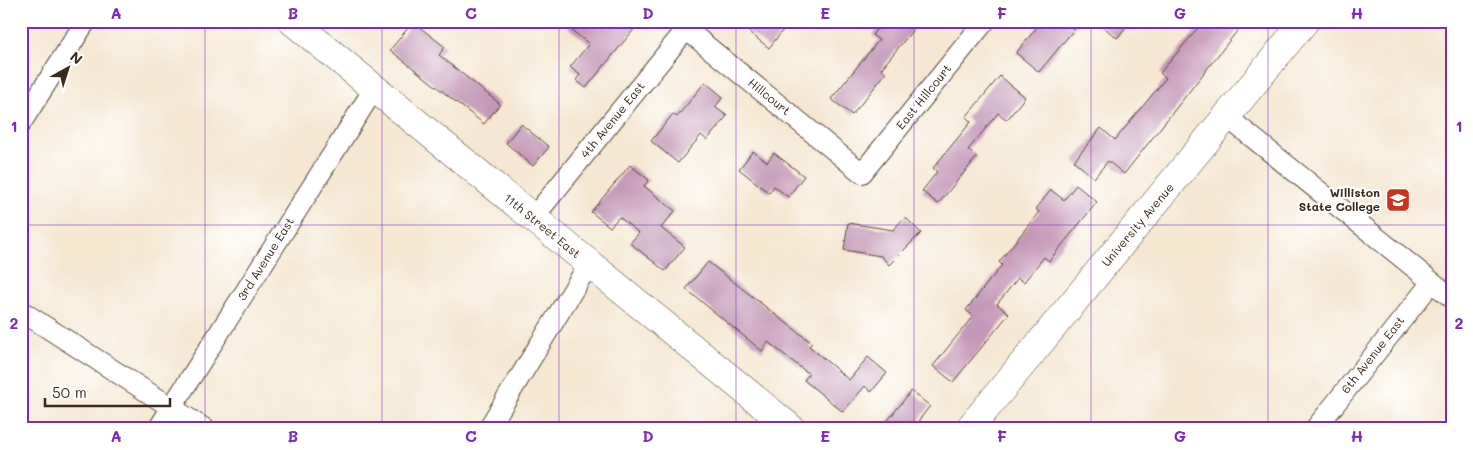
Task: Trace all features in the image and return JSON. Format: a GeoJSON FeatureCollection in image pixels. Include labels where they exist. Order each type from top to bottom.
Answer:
{"type":"FeatureCollection","features":[{"type":"Feature","properties":{"kind":"street"},"geometry":{"type":"LineString","coordinates":[[21,123],[86,21]]}},
{"type":"Feature","properties":{"kind":"street","name":"11th Street East"},"geometry":{"type":"LineString","coordinates":[[292,21],[792,429]]}},
{"type":"Feature","properties":{"kind":"street","name":"East Hillcourt"},"geometry":{"type":"LineString","coordinates":[[862,172],[985,21]]}},
{"type":"Feature","properties":{"kind":"street","name":"University Avenue"},"geometry":{"type":"LineString","coordinates":[[969,429],[1305,21]]}},
{"type":"Feature","properties":{"kind":"street","name":"Hillcourt"},"geometry":{"type":"LineString","coordinates":[[685,24],[862,172]]}},
{"type":"Feature","properties":{"kind":"street","name":"4th Avenue East"},"geometry":{"type":"LineString","coordinates":[[533,218],[685,24]]}},
{"type":"Feature","properties":{"kind":"street","name":"3rd Avenue East"},"geometry":{"type":"LineString","coordinates":[[158,429],[374,88]]}},
{"type":"Feature","properties":{"kind":"street"},"geometry":{"type":"LineString","coordinates":[[1227,117],[1452,298]]}},
{"type":"Feature","properties":{"kind":"street"},"geometry":{"type":"LineString","coordinates":[[488,429],[589,264]]}},
{"type":"Feature","properties":{"kind":"street","name":"6th Avenue East"},"geometry":{"type":"LineString","coordinates":[[1315,429],[1432,282]]}},
{"type":"Feature","properties":{"kind":"street"},"geometry":{"type":"LineString","coordinates":[[21,311],[205,429]]}},
{"type":"Feature","properties":{"kind":"building"},"geometry":{"type":"Polygon","coordinates":[[[560,21],[628,21],[635,28],[586,88],[576,80],[580,75],[570,67],[589,44],[560,21]]]}},
{"type":"Feature","properties":{"kind":"building"},"geometry":{"type":"Polygon","coordinates":[[[735,21],[790,21],[769,48],[735,21]]]}},
{"type":"Feature","properties":{"kind":"building"},"geometry":{"type":"Polygon","coordinates":[[[883,21],[920,21],[881,69],[886,73],[852,115],[831,99],[879,40],[872,35],[883,21]]]}},
{"type":"Feature","properties":{"kind":"building"},"geometry":{"type":"Polygon","coordinates":[[[1042,21],[1081,21],[1039,72],[1016,53],[1042,21]]]}},
{"type":"Feature","properties":{"kind":"building"},"geometry":{"type":"Polygon","coordinates":[[[1096,21],[1131,21],[1117,38],[1096,21]]]}},
{"type":"Feature","properties":{"kind":"building"},"geometry":{"type":"Polygon","coordinates":[[[1204,21],[1245,21],[1124,174],[1108,161],[1094,178],[1074,161],[1101,128],[1115,140],[1166,78],[1160,73],[1204,21]]]}},
{"type":"Feature","properties":{"kind":"building"},"geometry":{"type":"Polygon","coordinates":[[[413,22],[445,47],[439,55],[500,104],[484,124],[390,50],[413,22]]]}},
{"type":"Feature","properties":{"kind":"building"},"geometry":{"type":"Polygon","coordinates":[[[1000,76],[1025,97],[1007,120],[998,113],[968,150],[977,157],[938,204],[922,191],[937,172],[933,168],[971,122],[966,117],[1000,76]]]}},
{"type":"Feature","properties":{"kind":"building"},"geometry":{"type":"Polygon","coordinates":[[[705,82],[723,97],[715,107],[727,116],[707,140],[701,135],[678,163],[651,141],[673,114],[677,117],[705,82]]]}},
{"type":"Feature","properties":{"kind":"building"},"geometry":{"type":"Polygon","coordinates":[[[521,124],[549,147],[533,166],[506,143],[521,124]]]}},
{"type":"Feature","properties":{"kind":"building"},"geometry":{"type":"Polygon","coordinates":[[[753,151],[767,162],[774,153],[804,176],[788,197],[774,186],[769,193],[739,169],[753,151]]]}},
{"type":"Feature","properties":{"kind":"building"},"geometry":{"type":"Polygon","coordinates":[[[630,165],[649,180],[644,186],[675,211],[661,228],[685,247],[665,271],[630,243],[639,233],[619,217],[610,227],[591,212],[630,165]]]}},
{"type":"Feature","properties":{"kind":"building"},"geometry":{"type":"Polygon","coordinates":[[[1076,185],[1097,202],[1049,261],[1044,257],[1024,282],[1018,278],[997,304],[1009,314],[953,382],[933,366],[973,316],[966,310],[1002,265],[999,262],[1039,212],[1036,209],[1051,190],[1064,200],[1076,185]]]}},
{"type":"Feature","properties":{"kind":"building"},"geometry":{"type":"Polygon","coordinates":[[[905,217],[921,233],[889,265],[881,256],[844,250],[848,223],[893,230],[905,217]]]}},
{"type":"Feature","properties":{"kind":"building"},"geometry":{"type":"Polygon","coordinates":[[[708,262],[812,343],[809,346],[849,380],[868,357],[887,373],[871,392],[865,386],[843,412],[804,380],[809,374],[768,342],[762,351],[686,289],[708,262]]]}},
{"type":"Feature","properties":{"kind":"building"},"geometry":{"type":"Polygon","coordinates":[[[911,391],[930,406],[919,420],[930,429],[881,429],[911,391]]]}},
{"type":"Feature","properties":{"kind":"place","name":"Williston State College"},"geometry":{"type":"Point","coordinates":[1398,200]}}]}
